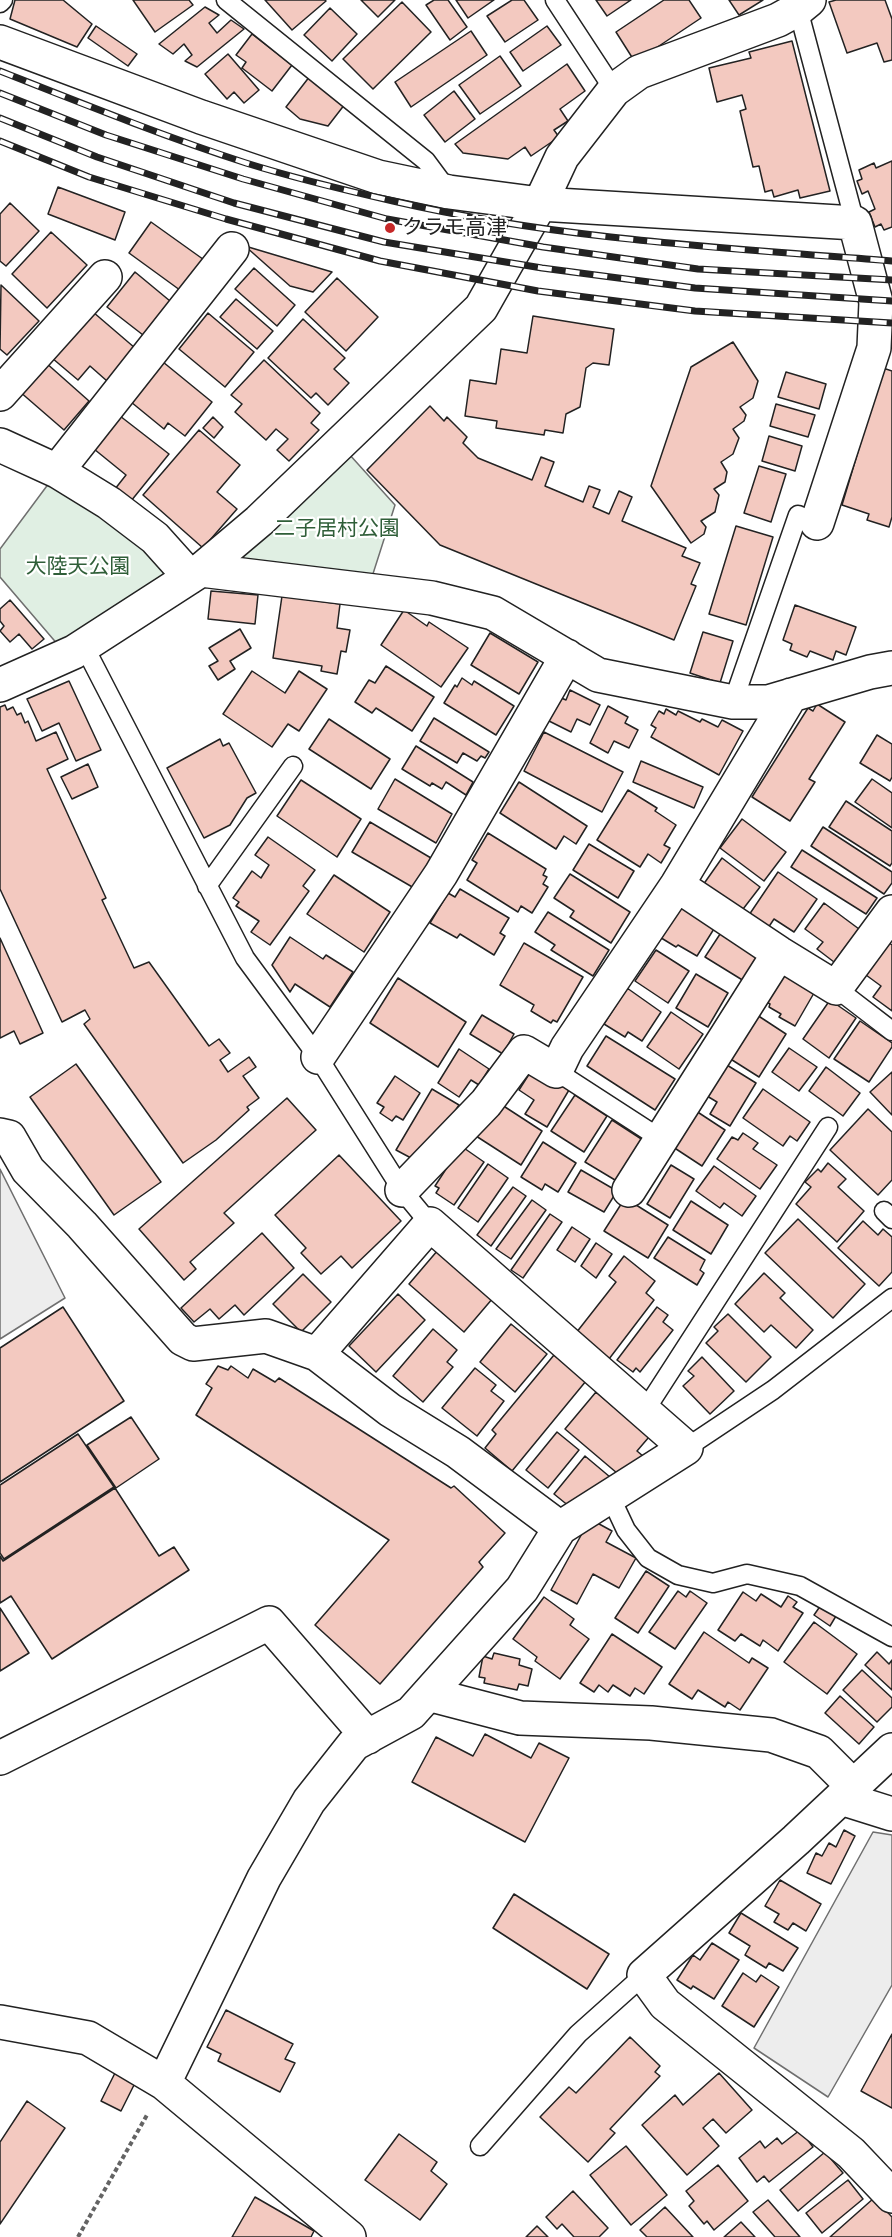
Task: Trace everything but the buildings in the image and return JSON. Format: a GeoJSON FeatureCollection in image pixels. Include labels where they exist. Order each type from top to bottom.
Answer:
{"type":"FeatureCollection","features":[{"type":"Feature","properties":{"kind":"street"},"geometry":{"type":"LineString","coordinates":[[0,685],[84,646],[196,574],[259,521],[481,308],[540,204],[561,157],[614,90],[639,72],[778,20],[803,4]]}},
{"type":"Feature","properties":{"kind":"street"},"geometry":{"type":"LineString","coordinates":[[0,42],[201,117],[378,177],[449,192],[540,204],[855,223],[876,302],[883,349],[817,523]]}},
{"type":"Feature","properties":{"kind":"street"},"geometry":{"type":"LineString","coordinates":[[57,471],[232,249]]}},
{"type":"Feature","properties":{"kind":"street"},"geometry":{"type":"LineString","coordinates":[[0,394],[105,277]]}},
{"type":"Feature","properties":{"kind":"street"},"geometry":{"type":"LineString","coordinates":[[0,445],[57,471],[109,503],[155,538],[196,574],[432,598],[493,613],[598,675],[733,702],[768,702],[870,672],[892,668]]}},
{"type":"Feature","properties":{"kind":"street"},"geometry":{"type":"LineString","coordinates":[[318,1057],[441,874],[567,656]]}},
{"type":"Feature","properties":{"kind":"street"},"geometry":{"type":"LineString","coordinates":[[402,1190],[486,1103],[524,1052],[556,1071],[567,1048],[677,885],[791,695]]}},
{"type":"Feature","properties":{"kind":"street"},"geometry":{"type":"LineString","coordinates":[[677,885],[779,954],[836,988],[892,912]]}},
{"type":"Feature","properties":{"kind":"street"},"geometry":{"type":"LineString","coordinates":[[629,1190],[779,954]]}},
{"type":"Feature","properties":{"kind":"street"},"geometry":{"type":"LineString","coordinates":[[0,1134],[9,1137],[27,1170],[82,1225],[183,1339],[193,1344],[266,1336],[316,1354],[390,1410],[458,1452],[560,1528]]}},
{"type":"Feature","properties":{"kind":"street"},"geometry":{"type":"LineString","coordinates":[[164,2084],[264,1878],[309,1801],[354,1744],[411,1713],[522,1588],[560,1528],[686,1448],[430,1224],[316,1354]]}},
{"type":"Feature","properties":{"kind":"street"},"geometry":{"type":"LineString","coordinates":[[0,1758],[269,1623],[368,1737]]}},
{"type":"Feature","properties":{"kind":"street"},"geometry":{"type":"LineString","coordinates":[[428,1694],[520,1718],[651,1723],[771,1735],[819,1752],[847,1792],[892,1814]]}},
{"type":"Feature","properties":{"kind":"street"},"geometry":{"type":"LineString","coordinates":[[892,1750],[644,1974],[665,2004],[851,2153],[892,2196]]}},
{"type":"Feature","properties":{"kind":"street"},"geometry":{"type":"LineString","coordinates":[[0,2022],[88,2038],[164,2084],[349,2237]]}},
{"type":"Feature","properties":{"kind":"lane"},"geometry":{"type":"LineString","coordinates":[[226,0],[426,161],[449,192]]}},
{"type":"Feature","properties":{"kind":"lane"},"geometry":{"type":"LineString","coordinates":[[555,0],[614,90]]}},
{"type":"Feature","properties":{"kind":"lane"},"geometry":{"type":"LineString","coordinates":[[803,4],[855,223]]}},
{"type":"Feature","properties":{"kind":"lane"},"geometry":{"type":"LineString","coordinates":[[733,702],[798,515],[817,523]]}},
{"type":"Feature","properties":{"kind":"lane"},"geometry":{"type":"LineString","coordinates":[[84,646],[245,958],[318,1057],[402,1190],[430,1224]]}},
{"type":"Feature","properties":{"kind":"lane"},"geometry":{"type":"LineString","coordinates":[[207,886],[293,766]]}},
{"type":"Feature","properties":{"kind":"lane"},"geometry":{"type":"LineString","coordinates":[[836,988],[892,1031]]}},
{"type":"Feature","properties":{"kind":"lane"},"geometry":{"type":"LineString","coordinates":[[556,1071],[661,1139]]}},
{"type":"Feature","properties":{"kind":"lane"},"geometry":{"type":"LineString","coordinates":[[644,1412],[828,1127]]}},
{"type":"Feature","properties":{"kind":"lane"},"geometry":{"type":"LineString","coordinates":[[686,1448],[773,1390],[892,1298]]}},
{"type":"Feature","properties":{"kind":"lane"},"geometry":{"type":"LineString","coordinates":[[610,1496],[626,1530],[648,1558],[678,1575],[713,1583],[747,1574],[800,1586],[892,1637]]}},
{"type":"Feature","properties":{"kind":"lane"},"geometry":{"type":"LineString","coordinates":[[480,2146],[578,2034],[644,1974]]}},
{"type":"Feature","properties":{"kind":"path"},"geometry":{"type":"LineString","coordinates":[[78,2237],[164,2084]]}},
{"type":"Feature","properties":{"kind":"green space","name":"二子居村公園"},"geometry":{"type":"Polygon","coordinates":[[[349,454],[395,505],[371,580],[247,568],[240,547],[349,454]]]}},
{"type":"Feature","properties":{"kind":"green space","name":"大陸天公園"},"geometry":{"type":"Polygon","coordinates":[[[55,475],[184,576],[65,653],[0,577],[0,549],[55,475]]]}},
{"type":"Feature","properties":{"kind":"shaded area"},"geometry":{"type":"Polygon","coordinates":[[[0,1169],[65,1298],[0,1339],[0,1169]]]}},
{"type":"Feature","properties":{"kind":"shaded area"},"geometry":{"type":"Polygon","coordinates":[[[873,1832],[892,1835],[892,1985],[828,2097],[754,2048],[873,1832]]]}},
{"type":"Feature","properties":{"kind":"railway"},"geometry":{"type":"LineString","coordinates":[[0,71],[215,153],[319,184],[393,201],[517,225],[579,233],[704,246],[892,261]]}},
{"type":"Feature","properties":{"kind":"railway"},"geometry":{"type":"LineString","coordinates":[[0,93],[106,135],[243,179],[387,219],[543,247],[698,269],[892,280]]}},
{"type":"Feature","properties":{"kind":"railway"},"geometry":{"type":"LineString","coordinates":[[0,118],[97,157],[234,203],[384,242],[542,268],[695,288],[892,301]]}},
{"type":"Feature","properties":{"kind":"railway"},"geometry":{"type":"LineString","coordinates":[[0,141],[89,177],[226,219],[380,261],[538,291],[695,311],[892,323]]}},
{"type":"Feature","properties":{"kind":"place","name":"クラモ高津"},"geometry":{"type":"Point","coordinates":[390,228]}}]}
